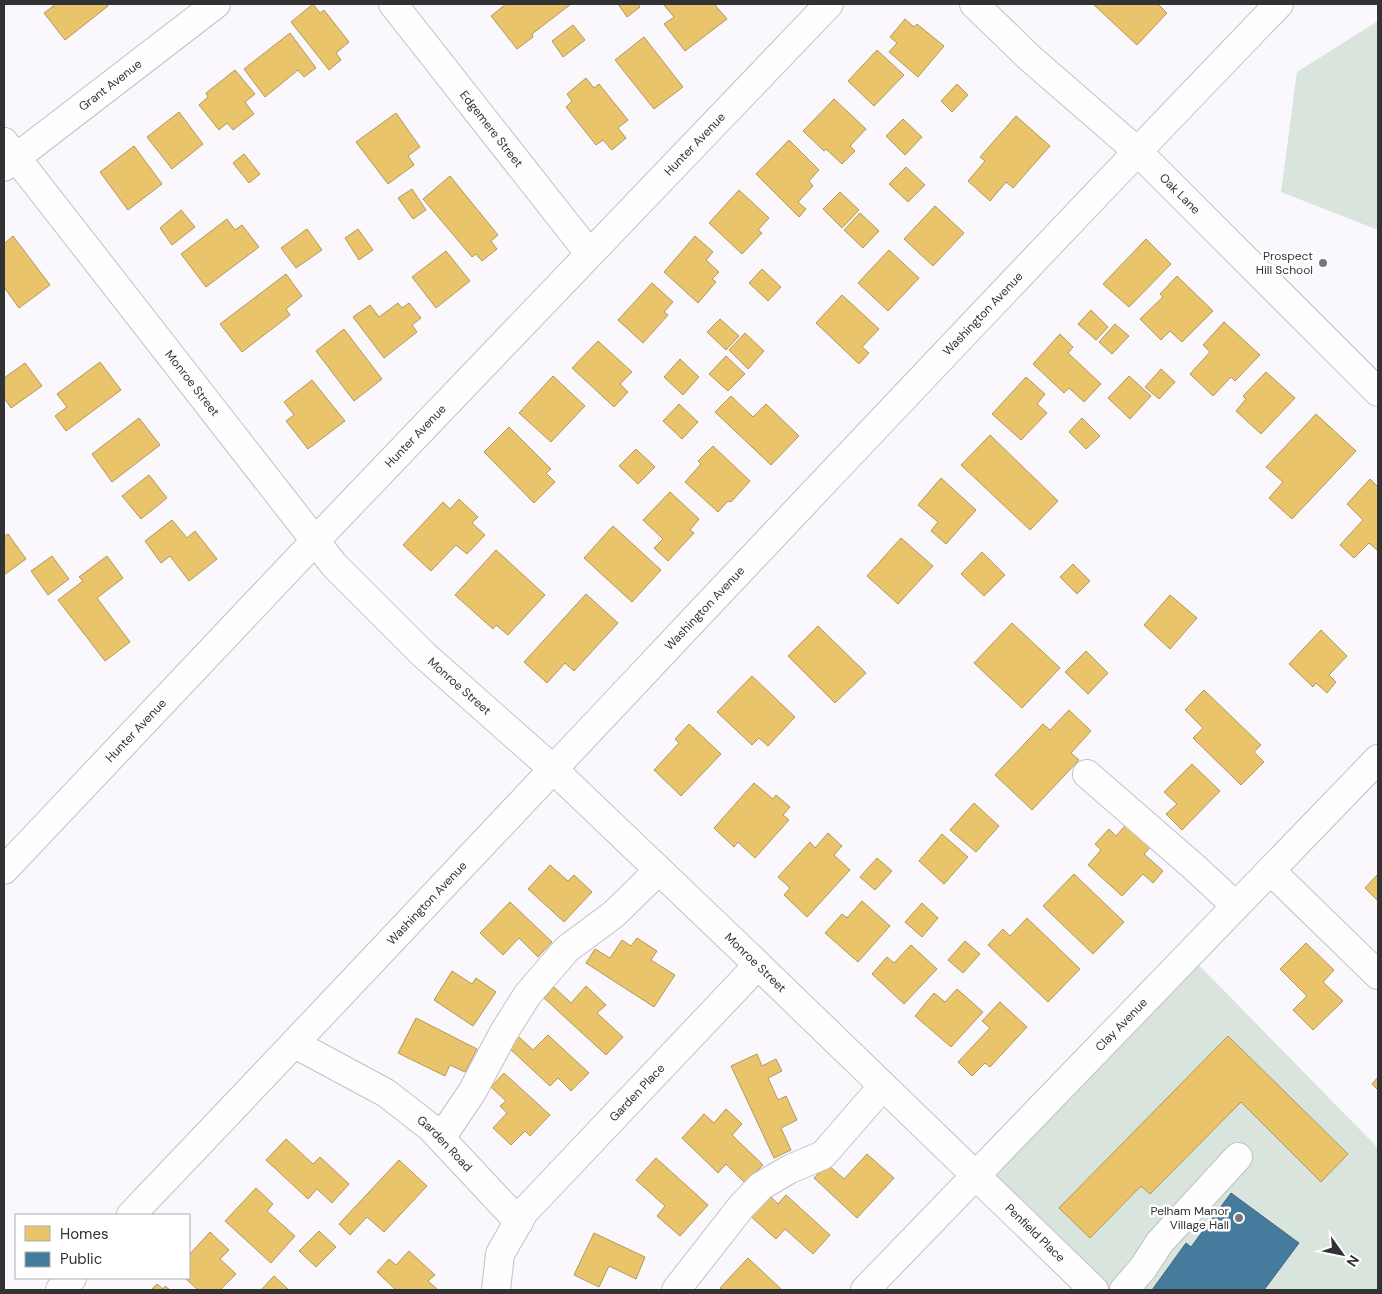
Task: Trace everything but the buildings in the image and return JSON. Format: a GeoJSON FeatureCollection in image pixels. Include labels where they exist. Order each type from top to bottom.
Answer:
{"type":"FeatureCollection","features":[{"type":"Feature","properties":{"kind":"street","name":"Grant Avenue"},"geometry":{"type":"LineString","coordinates":[[8,156],[216,4]]}},
{"type":"Feature","properties":{"kind":"street","name":"Edgemere Street"},"geometry":{"type":"LineString","coordinates":[[393,4],[589,253]]}},
{"type":"Feature","properties":{"kind":"street","name":"Hunter Avenue"},"geometry":{"type":"LineString","coordinates":[[4,870],[589,253],[829,4]]}},
{"type":"Feature","properties":{"kind":"street","name":"Oak Lane"},"geometry":{"type":"LineString","coordinates":[[974,4],[1031,59],[1137,151],[1378,392]]}},
{"type":"Feature","properties":{"kind":"street","name":"Washington Avenue"},"geometry":{"type":"LineString","coordinates":[[133,1214],[1137,151],[1279,4]]}},
{"type":"Feature","properties":{"kind":"street","name":"Monroe Street"},"geometry":{"type":"LineString","coordinates":[[8,156],[334,565],[424,655],[553,769],[976,1176]]}},
{"type":"Feature","properties":{"kind":"street","name":"Clay Avenue"},"geometry":{"type":"LineString","coordinates":[[865,1290],[1378,759]]}},
{"type":"Feature","properties":{"kind":"street"},"geometry":{"type":"LineString","coordinates":[[1087,774],[1236,906]]}},
{"type":"Feature","properties":{"kind":"street"},"geometry":{"type":"LineString","coordinates":[[441,1138],[472,1092],[504,1032],[528,994],[566,949],[614,914],[659,870]]}},
{"type":"Feature","properties":{"kind":"street"},"geometry":{"type":"LineString","coordinates":[[1271,871],[1378,975]]}},
{"type":"Feature","properties":{"kind":"street","name":"Garden Place"},"geometry":{"type":"LineString","coordinates":[[519,1222],[524,1212],[758,965]]}},
{"type":"Feature","properties":{"kind":"street","name":"Garden Road"},"geometry":{"type":"LineString","coordinates":[[295,1044],[386,1094],[431,1128],[519,1222]]}},
{"type":"Feature","properties":{"kind":"street"},"geometry":{"type":"LineString","coordinates":[[676,1290],[741,1207],[761,1186],[790,1168],[823,1155],[883,1086]]}},
{"type":"Feature","properties":{"kind":"street"},"geometry":{"type":"LineString","coordinates":[[1124,1290],[1143,1268],[1160,1242],[1238,1157]]}},
{"type":"Feature","properties":{"kind":"street","name":"Penfield Place"},"geometry":{"type":"LineString","coordinates":[[976,1176],[1094,1290]]}},
{"type":"Feature","properties":{"kind":"street"},"geometry":{"type":"LineString","coordinates":[[496,1290],[500,1254],[519,1222]]}},
{"type":"Feature","properties":{"kind":"street"},"geometry":{"type":"LineString","coordinates":[[60,1290],[71,1279]]}},
{"type":"Feature","properties":{"kind":"shaded area"},"geometry":{"type":"Polygon","coordinates":[[[1378,21],[1378,230],[1281,192],[1297,72],[1378,21]]]}},
{"type":"Feature","properties":{"kind":"shaded area"},"geometry":{"type":"Polygon","coordinates":[[[1195,961],[1378,1148],[1378,1290],[1104,1290],[986,1177],[1195,961]]]}},
{"type":"Feature","properties":{"kind":"place","name":"Prospect Hill School"},"geometry":{"type":"Point","coordinates":[1323,263]}},
{"type":"Feature","properties":{"kind":"place","name":"Pelham Manor Village Hall"},"geometry":{"type":"Point","coordinates":[1239,1218]}}]}
